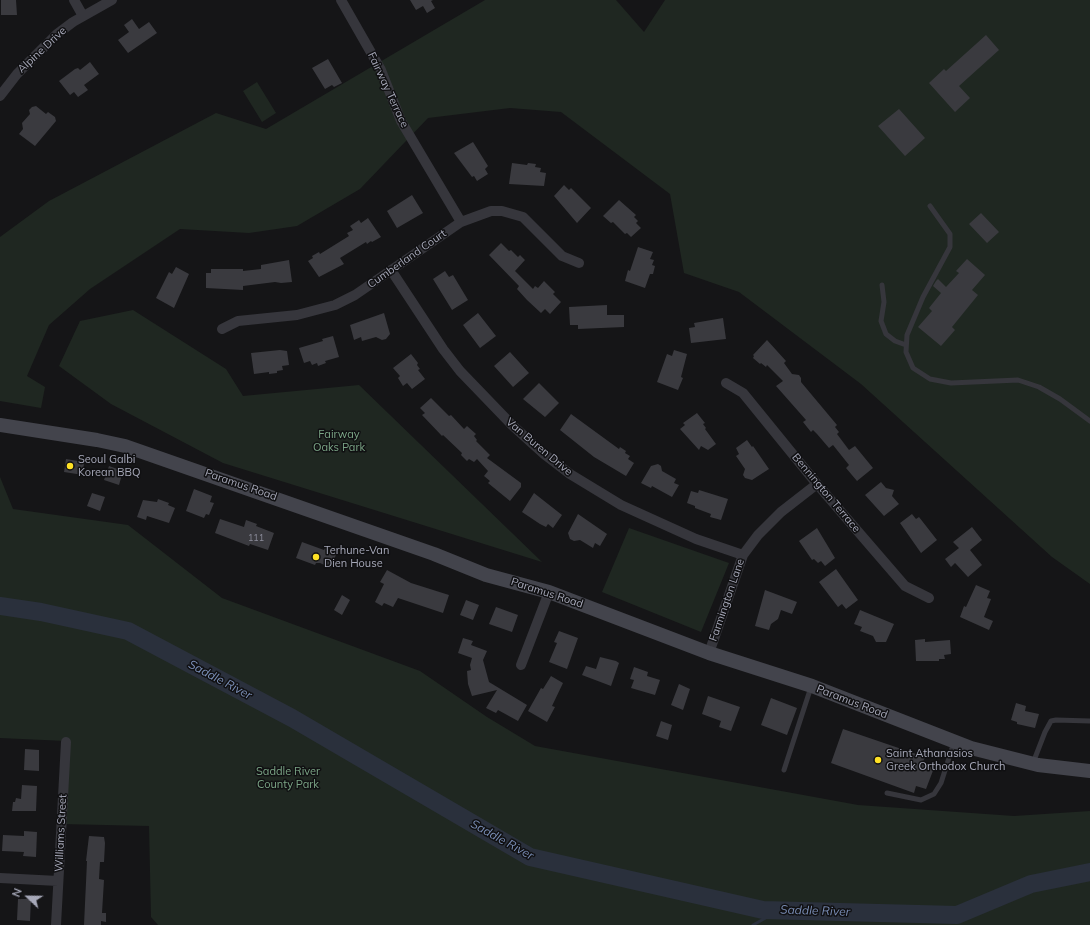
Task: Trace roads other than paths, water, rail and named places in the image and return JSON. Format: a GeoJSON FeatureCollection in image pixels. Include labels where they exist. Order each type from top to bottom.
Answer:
{"type":"FeatureCollection","features":[{"type":"Feature","properties":{"kind":"main road","name":"Paramus Road"},"geometry":{"type":"LineString","coordinates":[[0,425],[98,440],[125,446],[434,554],[486,575],[549,592],[709,653],[812,686],[971,748],[1033,764],[1090,771]]}},
{"type":"Feature","properties":{"kind":"street"},"geometry":{"type":"LineString","coordinates":[[74,0],[83,16]]}},
{"type":"Feature","properties":{"kind":"street","name":"Alpine Drive"},"geometry":{"type":"LineString","coordinates":[[0,96],[36,53],[57,34],[83,16],[112,0]]}},
{"type":"Feature","properties":{"kind":"street","name":"Fairway Terrace"},"geometry":{"type":"LineString","coordinates":[[341,0],[381,70],[401,121],[461,222]]}},
{"type":"Feature","properties":{"kind":"street","name":"Cumberland Court"},"geometry":{"type":"LineString","coordinates":[[222,329],[238,321],[297,315],[319,311],[355,295],[461,222],[491,211],[514,213],[531,224],[562,256],[579,263]]}},
{"type":"Feature","properties":{"kind":"street","name":"Van Buren Drive"},"geometry":{"type":"LineString","coordinates":[[391,270],[460,371],[512,425],[544,454],[582,482],[621,505],[689,536],[742,555]]}},
{"type":"Feature","properties":{"kind":"street","name":"Bennington Terrace"},"geometry":{"type":"LineString","coordinates":[[726,383],[743,392],[817,484],[905,586],[929,598]]}},
{"type":"Feature","properties":{"kind":"street","name":"Farmington Lane"},"geometry":{"type":"LineString","coordinates":[[709,653],[742,555],[758,535],[782,512],[817,484]]}},
{"type":"Feature","properties":{"kind":"street"},"geometry":{"type":"LineString","coordinates":[[521,665],[549,592]]}},
{"type":"Feature","properties":{"kind":"street","name":"Williams Street"},"geometry":{"type":"LineString","coordinates":[[56,925],[66,742]]}},
{"type":"Feature","properties":{"kind":"street"},"geometry":{"type":"LineString","coordinates":[[0,878],[58,881]]}},
{"type":"Feature","properties":{"kind":"lane"},"geometry":{"type":"LineString","coordinates":[[930,206],[950,234],[950,247],[912,320],[907,335],[906,352],[913,368],[930,379],[951,383],[1018,380],[1039,387],[1060,399],[1090,421]]}},
{"type":"Feature","properties":{"kind":"lane"},"geometry":{"type":"LineString","coordinates":[[882,285],[884,302],[881,321],[886,334],[895,341],[906,345]]}},
{"type":"Feature","properties":{"kind":"lane"},"geometry":{"type":"LineString","coordinates":[[784,770],[812,686]]}},
{"type":"Feature","properties":{"kind":"lane"},"geometry":{"type":"LineString","coordinates":[[1033,764],[1045,732],[1051,721],[1090,721]]}},
{"type":"Feature","properties":{"kind":"lane"},"geometry":{"type":"LineString","coordinates":[[887,794],[921,800],[934,794],[941,783],[954,742]]}},
{"type":"Feature","properties":{"kind":"waterway","name":"Saddle River"},"geometry":{"type":"LineString","coordinates":[[0,606],[41,612],[128,631],[292,718],[530,857],[763,910],[957,915],[1031,884],[1090,872]]}},
{"type":"Feature","properties":{"kind":"waterway"},"geometry":{"type":"LineString","coordinates":[[753,925],[778,911]]}},
{"type":"Feature","properties":{"kind":"place","name":"Seoul Galbi Korean BBQ"},"geometry":{"type":"Point","coordinates":[70,466]}},
{"type":"Feature","properties":{"kind":"place","name":"Terhune-Van Dien House"},"geometry":{"type":"Point","coordinates":[316,557]}},
{"type":"Feature","properties":{"kind":"place","name":"Saint Athanasios Greek Orthodox Church"},"geometry":{"type":"Point","coordinates":[878,760]}},
{"type":"Feature","properties":{"kind":"park label","name":"Fairway Oaks Park"},"geometry":{"type":"Point","coordinates":[339,441]}},
{"type":"Feature","properties":{"kind":"park label","name":"Saddle River County Park"},"geometry":{"type":"Point","coordinates":[288,778]}}]}
